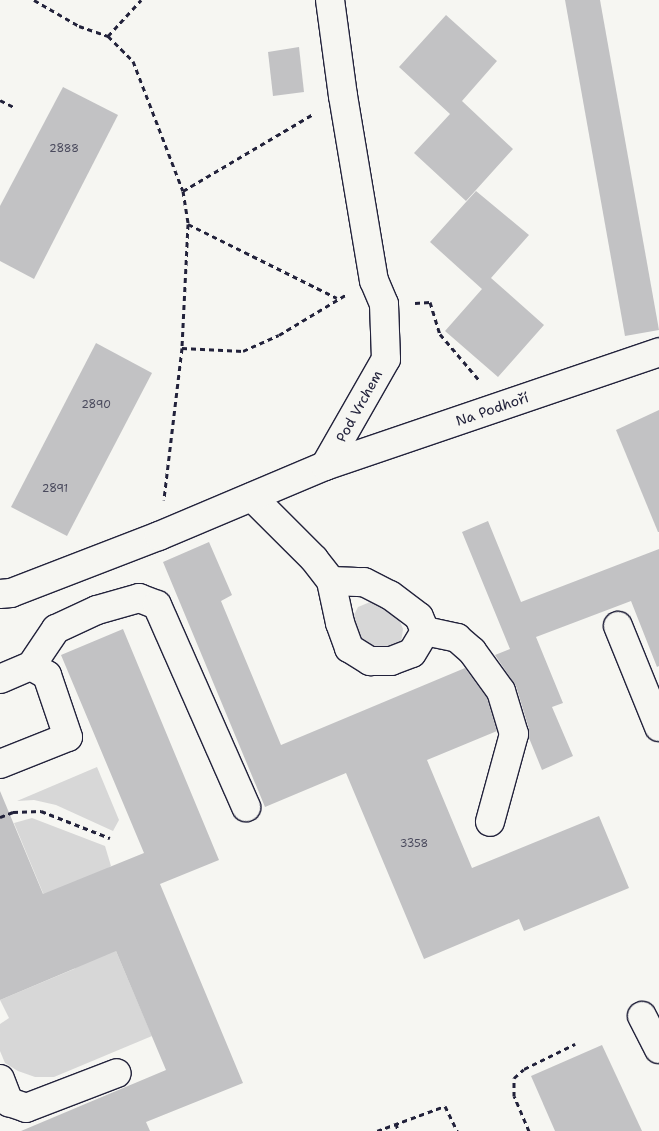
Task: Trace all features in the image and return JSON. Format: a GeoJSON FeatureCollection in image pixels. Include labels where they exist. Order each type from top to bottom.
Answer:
{"type":"FeatureCollection","features":[{"type":"Feature","properties":{"kind":"street","name":"Pod Vrchem"},"geometry":{"type":"LineString","coordinates":[[325,466],[386,359],[384,304],[374,281],[343,96],[330,0]]}},
{"type":"Feature","properties":{"kind":"street","name":"Na Podhoří"},"geometry":{"type":"LineString","coordinates":[[325,466],[659,352]]}},
{"type":"Feature","properties":{"kind":"street"},"geometry":{"type":"LineString","coordinates":[[0,594],[10,593],[159,536],[325,466]]}},
{"type":"Feature","properties":{"kind":"street"},"geometry":{"type":"LineString","coordinates":[[252,497],[314,559],[331,581],[340,623],[349,648],[370,661],[391,661],[412,653],[425,631]]}},
{"type":"Feature","properties":{"kind":"street"},"geometry":{"type":"LineString","coordinates":[[331,581],[364,582],[390,595],[419,617],[425,631]]}},
{"type":"Feature","properties":{"kind":"street"},"geometry":{"type":"LineString","coordinates":[[0,679],[31,666],[56,629],[97,610],[139,598],[157,604],[246,807]]}},
{"type":"Feature","properties":{"kind":"street"},"geometry":{"type":"LineString","coordinates":[[618,626],[659,727]]}},
{"type":"Feature","properties":{"kind":"street"},"geometry":{"type":"LineString","coordinates":[[425,631],[457,638],[472,651],[501,691],[514,734],[490,822]]}},
{"type":"Feature","properties":{"kind":"street"},"geometry":{"type":"LineString","coordinates":[[0,764],[68,737],[47,676],[31,666]]}},
{"type":"Feature","properties":{"kind":"street"},"geometry":{"type":"LineString","coordinates":[[642,1016],[659,1049]]}},
{"type":"Feature","properties":{"kind":"street"},"geometry":{"type":"LineString","coordinates":[[3,1098],[26,1108],[117,1073]]}},
{"type":"Feature","properties":{"kind":"path"},"geometry":{"type":"LineString","coordinates":[[34,0],[79,26],[108,36],[133,61],[183,191],[188,224],[182,348],[159,536]]}},
{"type":"Feature","properties":{"kind":"path"},"geometry":{"type":"LineString","coordinates":[[108,36],[141,0]]}},
{"type":"Feature","properties":{"kind":"path"},"geometry":{"type":"LineString","coordinates":[[183,191],[343,96]]}},
{"type":"Feature","properties":{"kind":"path"},"geometry":{"type":"LineString","coordinates":[[0,100],[14,107]]}},
{"type":"Feature","properties":{"kind":"path"},"geometry":{"type":"LineString","coordinates":[[182,348],[243,351],[279,335],[338,298],[188,224]]}},
{"type":"Feature","properties":{"kind":"path"},"geometry":{"type":"LineString","coordinates":[[384,304],[430,302],[440,334],[501,407]]}},
{"type":"Feature","properties":{"kind":"path"},"geometry":{"type":"LineString","coordinates":[[0,817],[13,812],[41,811],[110,838]]}},
{"type":"Feature","properties":{"kind":"path"},"geometry":{"type":"LineString","coordinates":[[529,1131],[514,1096],[514,1078],[524,1069],[575,1044]]}},
{"type":"Feature","properties":{"kind":"path"},"geometry":{"type":"LineString","coordinates":[[378,1131],[445,1106],[456,1131]]}},
{"type":"Feature","properties":{"kind":"path"},"geometry":{"type":"LineString","coordinates":[[396,1123],[398,1131]]}},
{"type":"Feature","properties":{"kind":"shaded area"},"geometry":{"type":"Polygon","coordinates":[[[375,600],[395,609],[403,629],[401,643],[378,652],[363,645],[353,617],[358,607],[375,600]]]}},
{"type":"Feature","properties":{"kind":"shaded area"},"geometry":{"type":"Polygon","coordinates":[[[97,767],[119,820],[113,831],[56,805],[34,800],[17,801],[97,767]]]}},
{"type":"Feature","properties":{"kind":"shaded area"},"geometry":{"type":"Polygon","coordinates":[[[32,818],[105,846],[111,866],[50,910],[14,823],[32,818]]]}},
{"type":"Feature","properties":{"kind":"shaded area"},"geometry":{"type":"Polygon","coordinates":[[[110,937],[152,1036],[54,1077],[35,1077],[18,1071],[5,1063],[0,1051],[0,1024],[9,1018],[0,1000],[74,969],[110,937]]]}},
{"type":"Feature","properties":{"kind":"building"},"geometry":{"type":"Polygon","coordinates":[[[565,0],[600,0],[659,330],[625,336],[565,0]]]}},
{"type":"Feature","properties":{"kind":"building"},"geometry":{"type":"Polygon","coordinates":[[[446,15],[497,61],[462,101],[513,149],[466,201],[414,153],[450,114],[399,67],[446,15]]]}},
{"type":"Feature","properties":{"kind":"building"},"geometry":{"type":"Polygon","coordinates":[[[299,47],[304,92],[273,96],[268,52],[299,47]]]}},
{"type":"Feature","properties":{"kind":"building"},"geometry":{"type":"Polygon","coordinates":[[[63,87],[118,115],[34,279],[0,261],[0,206],[63,87]]]}},
{"type":"Feature","properties":{"kind":"building"},"geometry":{"type":"Polygon","coordinates":[[[476,191],[529,235],[491,278],[544,325],[498,377],[445,331],[482,289],[430,242],[476,191]]]}},
{"type":"Feature","properties":{"kind":"building"},"geometry":{"type":"Polygon","coordinates":[[[96,343],[152,373],[67,536],[11,507],[96,343]]]}},
{"type":"Feature","properties":{"kind":"building"},"geometry":{"type":"Polygon","coordinates":[[[659,410],[659,532],[658,532],[616,430],[659,410]]]}},
{"type":"Feature","properties":{"kind":"building"},"geometry":{"type":"Polygon","coordinates":[[[488,521],[521,602],[659,549],[659,666],[657,667],[631,601],[536,637],[563,703],[552,707],[573,756],[542,770],[529,738],[529,729],[516,686],[495,655],[510,649],[462,532],[488,521]]]}},
{"type":"Feature","properties":{"kind":"building"},"geometry":{"type":"Polygon","coordinates":[[[209,542],[232,595],[221,601],[281,745],[465,668],[487,698],[497,731],[427,760],[472,868],[599,816],[629,888],[524,931],[519,919],[424,959],[346,773],[265,807],[163,562],[209,542]]]}},
{"type":"Feature","properties":{"kind":"building"},"geometry":{"type":"Polygon","coordinates":[[[123,629],[219,860],[160,884],[243,1083],[146,1122],[150,1131],[21,1131],[166,1070],[116,951],[0,1000],[0,791],[43,894],[144,853],[61,655],[123,629]]]}},
{"type":"Feature","properties":{"kind":"building"},"geometry":{"type":"Polygon","coordinates":[[[602,1045],[642,1131],[555,1131],[531,1076],[602,1045]]]}}]}
